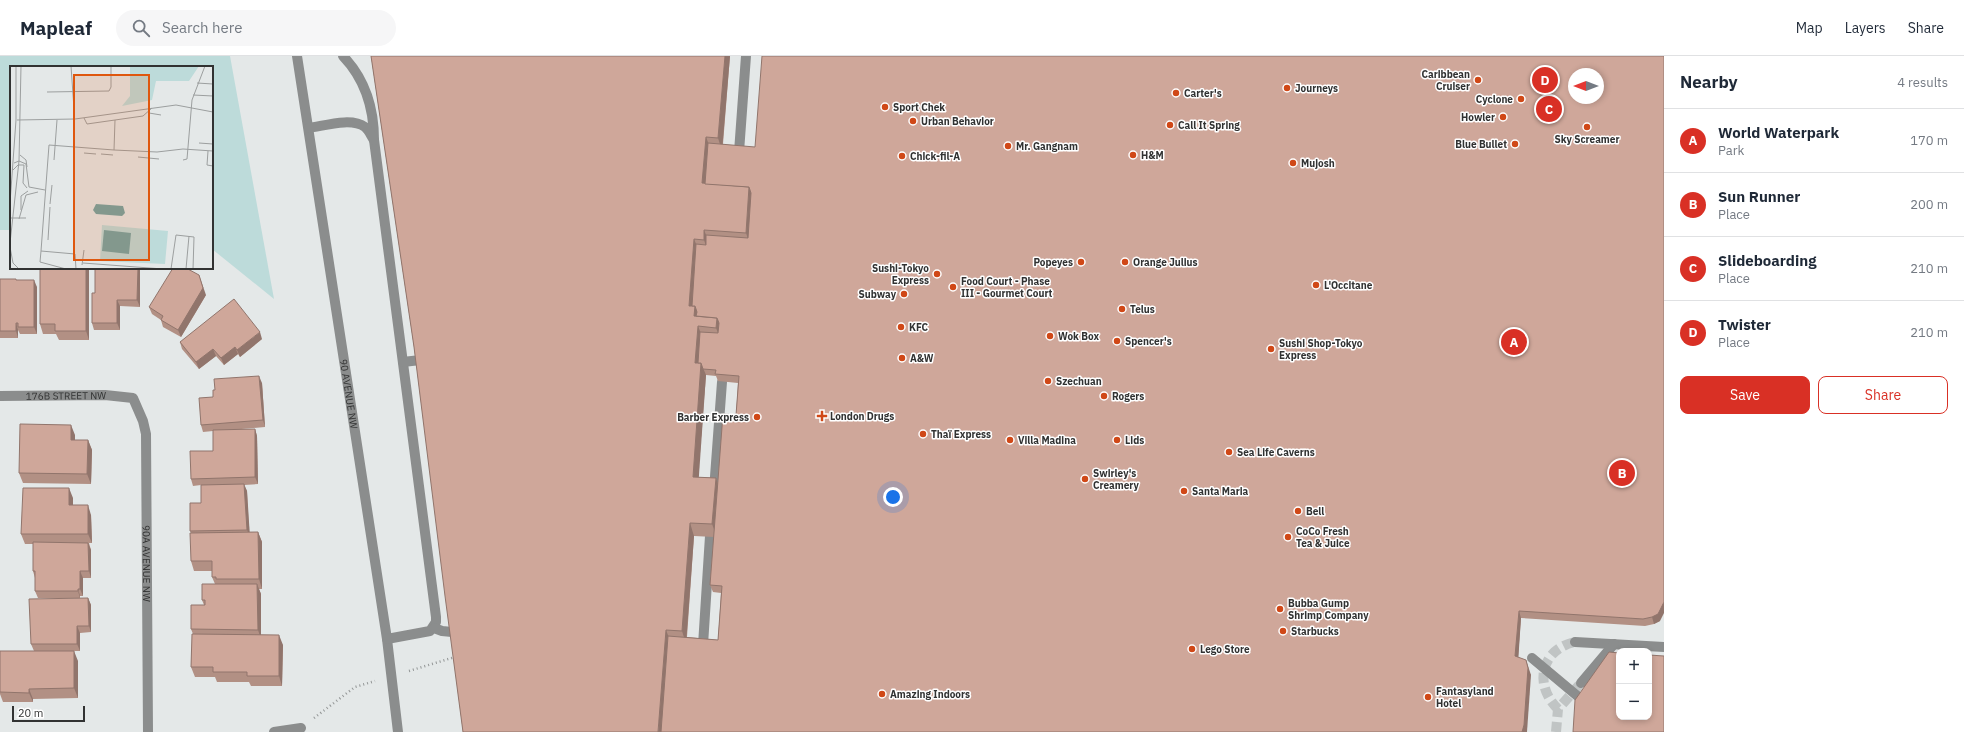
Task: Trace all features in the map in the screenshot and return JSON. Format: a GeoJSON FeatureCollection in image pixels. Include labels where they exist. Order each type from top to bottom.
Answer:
{"type":"FeatureCollection","features":[{"type":"Feature","properties":{"kind":"street","name":"90 AVENUE NW"},"geometry":{"type":"LineString","coordinates":[[297,56],[387,640],[398,732]]}},
{"type":"Feature","properties":{"kind":"street"},"geometry":{"type":"LineString","coordinates":[[343,56],[362,83],[371,106],[374,124],[374,140],[403,362],[439,606],[434,628],[430,631],[387,640]]}},
{"type":"Feature","properties":{"kind":"street"},"geometry":{"type":"LineString","coordinates":[[739,152],[746,56]]}},
{"type":"Feature","properties":{"kind":"street"},"geometry":{"type":"LineString","coordinates":[[309,128],[348,123],[357,124],[365,128],[374,140]]}},
{"type":"Feature","properties":{"kind":"street"},"geometry":{"type":"LineString","coordinates":[[403,362],[440,358]]}},
{"type":"Feature","properties":{"kind":"street"},"geometry":{"type":"LineString","coordinates":[[714,490],[722,382]]}},
{"type":"Feature","properties":{"kind":"street","name":"176B STREET NW"},"geometry":{"type":"LineString","coordinates":[[0,396],[105,395],[133,398]]}},
{"type":"Feature","properties":{"kind":"street","name":"90A AVENUE NW"},"geometry":{"type":"LineString","coordinates":[[133,398],[143,421],[146,434],[148,732]]}},
{"type":"Feature","properties":{"kind":"street"},"geometry":{"type":"LineString","coordinates":[[702,645],[710,536]]}},
{"type":"Feature","properties":{"kind":"street"},"geometry":{"type":"LineString","coordinates":[[434,628],[452,632]]}},
{"type":"Feature","properties":{"kind":"street"},"geometry":{"type":"LineString","coordinates":[[1575,642],[1664,647]]}},
{"type":"Feature","properties":{"kind":"street"},"geometry":{"type":"LineString","coordinates":[[1581,682],[1614,644]]}},
{"type":"Feature","properties":{"kind":"street"},"geometry":{"type":"LineString","coordinates":[[1532,658],[1592,708]]}},
{"type":"Feature","properties":{"kind":"street"},"geometry":{"type":"LineString","coordinates":[[274,732],[301,728]]}},
{"type":"Feature","properties":{"kind":"shaded area"},"geometry":{"type":"Polygon","coordinates":[[[0,56],[230,56],[274,299],[213,250],[213,66],[10,66],[10,230],[0,230],[0,56]]]}},
{"type":"Feature","properties":{"kind":"building"},"geometry":{"type":"Polygon","coordinates":[[[371,56],[725,56],[718,138],[706,137],[702,183],[749,187],[746,233],[704,230],[704,240],[694,239],[689,306],[695,306],[694,316],[717,318],[716,328],[698,326],[695,363],[701,363],[693,477],[716,478],[712,524],[690,523],[682,631],[666,630],[658,732],[463,732],[414,347],[371,56]]]}},
{"type":"Feature","properties":{"kind":"building"},"geometry":{"type":"Polygon","coordinates":[[[762,56],[1664,56],[1664,602],[1658,614],[1643,619],[1519,611],[1515,656],[1526,660],[1528,668],[1524,725],[1522,732],[661,732],[668,636],[718,640],[722,586],[710,585],[723,414],[736,415],[739,376],[715,374],[716,370],[703,369],[701,363],[698,363],[700,332],[718,333],[719,323],[717,318],[696,316],[697,312],[695,306],[692,306],[696,244],[706,245],[706,235],[748,238],[751,193],[749,187],[705,184],[708,143],[755,147],[762,56]]]}},
{"type":"Feature","properties":{"kind":"building"},"geometry":{"type":"Polygon","coordinates":[[[40,269],[86,269],[86,331],[55,331],[55,324],[40,324],[40,269]]]}},
{"type":"Feature","properties":{"kind":"building"},"geometry":{"type":"Polygon","coordinates":[[[95,269],[138,269],[137,300],[117,300],[117,323],[92,323],[92,293],[95,293],[95,269]]]}},
{"type":"Feature","properties":{"kind":"building"},"geometry":{"type":"Polygon","coordinates":[[[172,269],[188,269],[199,275],[203,288],[178,330],[161,320],[163,316],[149,307],[172,269]]]}},
{"type":"Feature","properties":{"kind":"building"},"geometry":{"type":"Polygon","coordinates":[[[0,279],[34,280],[34,327],[18,327],[18,323],[16,323],[16,331],[0,331],[0,279]]]}},
{"type":"Feature","properties":{"kind":"building"},"geometry":{"type":"Polygon","coordinates":[[[234,299],[260,332],[237,350],[235,347],[221,358],[213,349],[196,362],[180,342],[234,299]]]}},
{"type":"Feature","properties":{"kind":"building"},"geometry":{"type":"Polygon","coordinates":[[[259,376],[263,420],[201,425],[199,398],[213,397],[213,390],[215,390],[214,379],[259,376]]]}},
{"type":"Feature","properties":{"kind":"building"},"geometry":{"type":"Polygon","coordinates":[[[20,424],[71,425],[71,440],[88,440],[87,474],[19,473],[20,424]]]}},
{"type":"Feature","properties":{"kind":"building"},"geometry":{"type":"Polygon","coordinates":[[[255,429],[255,477],[191,479],[190,451],[213,451],[213,430],[255,429]]]}},
{"type":"Feature","properties":{"kind":"building"},"geometry":{"type":"Polygon","coordinates":[[[244,484],[247,530],[190,531],[190,503],[201,503],[201,485],[244,484]]]}},
{"type":"Feature","properties":{"kind":"building"},"geometry":{"type":"Polygon","coordinates":[[[23,488],[69,488],[69,505],[88,505],[88,534],[21,534],[23,488]]]}},
{"type":"Feature","properties":{"kind":"building"},"geometry":{"type":"Polygon","coordinates":[[[258,532],[259,579],[216,579],[216,577],[212,577],[212,561],[191,561],[190,533],[258,532]]]}},
{"type":"Feature","properties":{"kind":"building"},"geometry":{"type":"Polygon","coordinates":[[[33,542],[88,543],[89,571],[80,571],[80,589],[78,589],[78,591],[35,591],[33,542]]]}},
{"type":"Feature","properties":{"kind":"building"},"geometry":{"type":"Polygon","coordinates":[[[202,584],[257,584],[258,630],[191,629],[191,605],[205,605],[205,600],[202,600],[202,584]]]}},
{"type":"Feature","properties":{"kind":"building"},"geometry":{"type":"Polygon","coordinates":[[[88,598],[89,626],[77,626],[77,644],[31,644],[29,599],[88,598]]]}},
{"type":"Feature","properties":{"kind":"building"},"geometry":{"type":"Polygon","coordinates":[[[192,634],[279,635],[279,676],[247,676],[247,672],[213,672],[213,667],[191,667],[192,634]]]}},
{"type":"Feature","properties":{"kind":"building"},"geometry":{"type":"Polygon","coordinates":[[[0,651],[74,651],[74,688],[29,689],[29,693],[0,692],[0,651]]]}},
{"type":"Feature","properties":{"kind":"building"},"geometry":{"type":"Polygon","coordinates":[[[1609,652],[1616,653],[1616,720],[1652,720],[1652,655],[1664,656],[1664,732],[1573,732],[1575,700],[1609,652]]]}},
{"type":"Feature","properties":{"kind":"tunnel"},"geometry":{"type":"LineString","coordinates":[[1558,709],[1550,700],[1545,689],[1543,679],[1544,669],[1554,652],[1563,646],[1575,642]]}},
{"type":"Feature","properties":{"kind":"tunnel"},"geometry":{"type":"LineString","coordinates":[[1556,732],[1558,709],[1581,683]]}},
{"type":"Feature","properties":{"kind":"place","name":"Caribbean Cruiser"},"geometry":{"type":"Point","coordinates":[1478,80]}},
{"type":"Feature","properties":{"kind":"place","name":"Twister"},"geometry":{"type":"Point","coordinates":[1545,80]}},
{"type":"Feature","properties":{"kind":"place","name":"Journeys"},"geometry":{"type":"Point","coordinates":[1287,88]}},
{"type":"Feature","properties":{"kind":"place","name":"Carter's"},"geometry":{"type":"Point","coordinates":[1176,93]}},
{"type":"Feature","properties":{"kind":"place","name":"Cyclone"},"geometry":{"type":"Point","coordinates":[1521,99]}},
{"type":"Feature","properties":{"kind":"place","name":"Sport Chek"},"geometry":{"type":"Point","coordinates":[885,107]}},
{"type":"Feature","properties":{"kind":"place","name":"Slideboarding"},"geometry":{"type":"Point","coordinates":[1549,109]}},
{"type":"Feature","properties":{"kind":"place","name":"Howler"},"geometry":{"type":"Point","coordinates":[1503,117]}},
{"type":"Feature","properties":{"kind":"place","name":"Urban Behavior"},"geometry":{"type":"Point","coordinates":[913,121]}},
{"type":"Feature","properties":{"kind":"place","name":"Call It Spring"},"geometry":{"type":"Point","coordinates":[1170,125]}},
{"type":"Feature","properties":{"kind":"place","name":"Sky Screamer"},"geometry":{"type":"Point","coordinates":[1587,127]}},
{"type":"Feature","properties":{"kind":"place","name":"Blue Bullet"},"geometry":{"type":"Point","coordinates":[1515,144]}},
{"type":"Feature","properties":{"kind":"place","name":"Mr. Gangnam"},"geometry":{"type":"Point","coordinates":[1008,146]}},
{"type":"Feature","properties":{"kind":"place","name":"H&M"},"geometry":{"type":"Point","coordinates":[1133,155]}},
{"type":"Feature","properties":{"kind":"place","name":"Chick-fil-A"},"geometry":{"type":"Point","coordinates":[902,156]}},
{"type":"Feature","properties":{"kind":"place","name":"Mujosh"},"geometry":{"type":"Point","coordinates":[1293,163]}},
{"type":"Feature","properties":{"kind":"place","name":"Popeyes"},"geometry":{"type":"Point","coordinates":[1081,262]}},
{"type":"Feature","properties":{"kind":"place","name":"Orange Julius"},"geometry":{"type":"Point","coordinates":[1125,262]}},
{"type":"Feature","properties":{"kind":"place","name":"Sushi-Tokyo Express"},"geometry":{"type":"Point","coordinates":[937,274]}},
{"type":"Feature","properties":{"kind":"place","name":"L'Occitane"},"geometry":{"type":"Point","coordinates":[1316,285]}},
{"type":"Feature","properties":{"kind":"place","name":"Food Court - Phase III - Gourmet Court"},"geometry":{"type":"Point","coordinates":[953,287]}},
{"type":"Feature","properties":{"kind":"place","name":"Subway"},"geometry":{"type":"Point","coordinates":[904,294]}},
{"type":"Feature","properties":{"kind":"place","name":"Telus"},"geometry":{"type":"Point","coordinates":[1122,309]}},
{"type":"Feature","properties":{"kind":"place","name":"KFC"},"geometry":{"type":"Point","coordinates":[901,327]}},
{"type":"Feature","properties":{"kind":"place","name":"Wok Box"},"geometry":{"type":"Point","coordinates":[1050,336]}},
{"type":"Feature","properties":{"kind":"place","name":"Spencer's"},"geometry":{"type":"Point","coordinates":[1117,341]}},
{"type":"Feature","properties":{"kind":"place","name":"World Waterpark"},"geometry":{"type":"Point","coordinates":[1514,342]}},
{"type":"Feature","properties":{"kind":"place","name":"Sushi Shop-Tokyo Express"},"geometry":{"type":"Point","coordinates":[1271,349]}},
{"type":"Feature","properties":{"kind":"place","name":"A&W"},"geometry":{"type":"Point","coordinates":[902,358]}},
{"type":"Feature","properties":{"kind":"place","name":"Szechuan"},"geometry":{"type":"Point","coordinates":[1048,381]}},
{"type":"Feature","properties":{"kind":"place","name":"Rogers"},"geometry":{"type":"Point","coordinates":[1104,396]}},
{"type":"Feature","properties":{"kind":"place","name":"London Drugs"},"geometry":{"type":"Point","coordinates":[822,416]}},
{"type":"Feature","properties":{"kind":"place","name":"Barber Express"},"geometry":{"type":"Point","coordinates":[757,417]}},
{"type":"Feature","properties":{"kind":"place","name":"Thaï Express"},"geometry":{"type":"Point","coordinates":[923,434]}},
{"type":"Feature","properties":{"kind":"place","name":"Villa Madina"},"geometry":{"type":"Point","coordinates":[1010,440]}},
{"type":"Feature","properties":{"kind":"place","name":"Lids"},"geometry":{"type":"Point","coordinates":[1117,440]}},
{"type":"Feature","properties":{"kind":"place","name":"Sea Life Caverns"},"geometry":{"type":"Point","coordinates":[1229,452]}},
{"type":"Feature","properties":{"kind":"place","name":"Sun Runner"},"geometry":{"type":"Point","coordinates":[1622,473]}},
{"type":"Feature","properties":{"kind":"place","name":"Swirley's Creamery"},"geometry":{"type":"Point","coordinates":[1085,479]}},
{"type":"Feature","properties":{"kind":"place","name":"Santa Maria"},"geometry":{"type":"Point","coordinates":[1184,491]}},
{"type":"Feature","properties":{"kind":"place","name":"Bell"},"geometry":{"type":"Point","coordinates":[1298,511]}},
{"type":"Feature","properties":{"kind":"place","name":"CoCo Fresh Tea & Juice"},"geometry":{"type":"Point","coordinates":[1288,537]}},
{"type":"Feature","properties":{"kind":"place","name":"Bubba Gump Shrimp Company"},"geometry":{"type":"Point","coordinates":[1280,609]}},
{"type":"Feature","properties":{"kind":"place","name":"Starbucks"},"geometry":{"type":"Point","coordinates":[1283,631]}},
{"type":"Feature","properties":{"kind":"place","name":"Lego Store"},"geometry":{"type":"Point","coordinates":[1192,649]}},
{"type":"Feature","properties":{"kind":"place","name":"Amazing Indoors"},"geometry":{"type":"Point","coordinates":[882,694]}},
{"type":"Feature","properties":{"kind":"place","name":"Fantasyland Hotel"},"geometry":{"type":"Point","coordinates":[1428,697]}}]}
